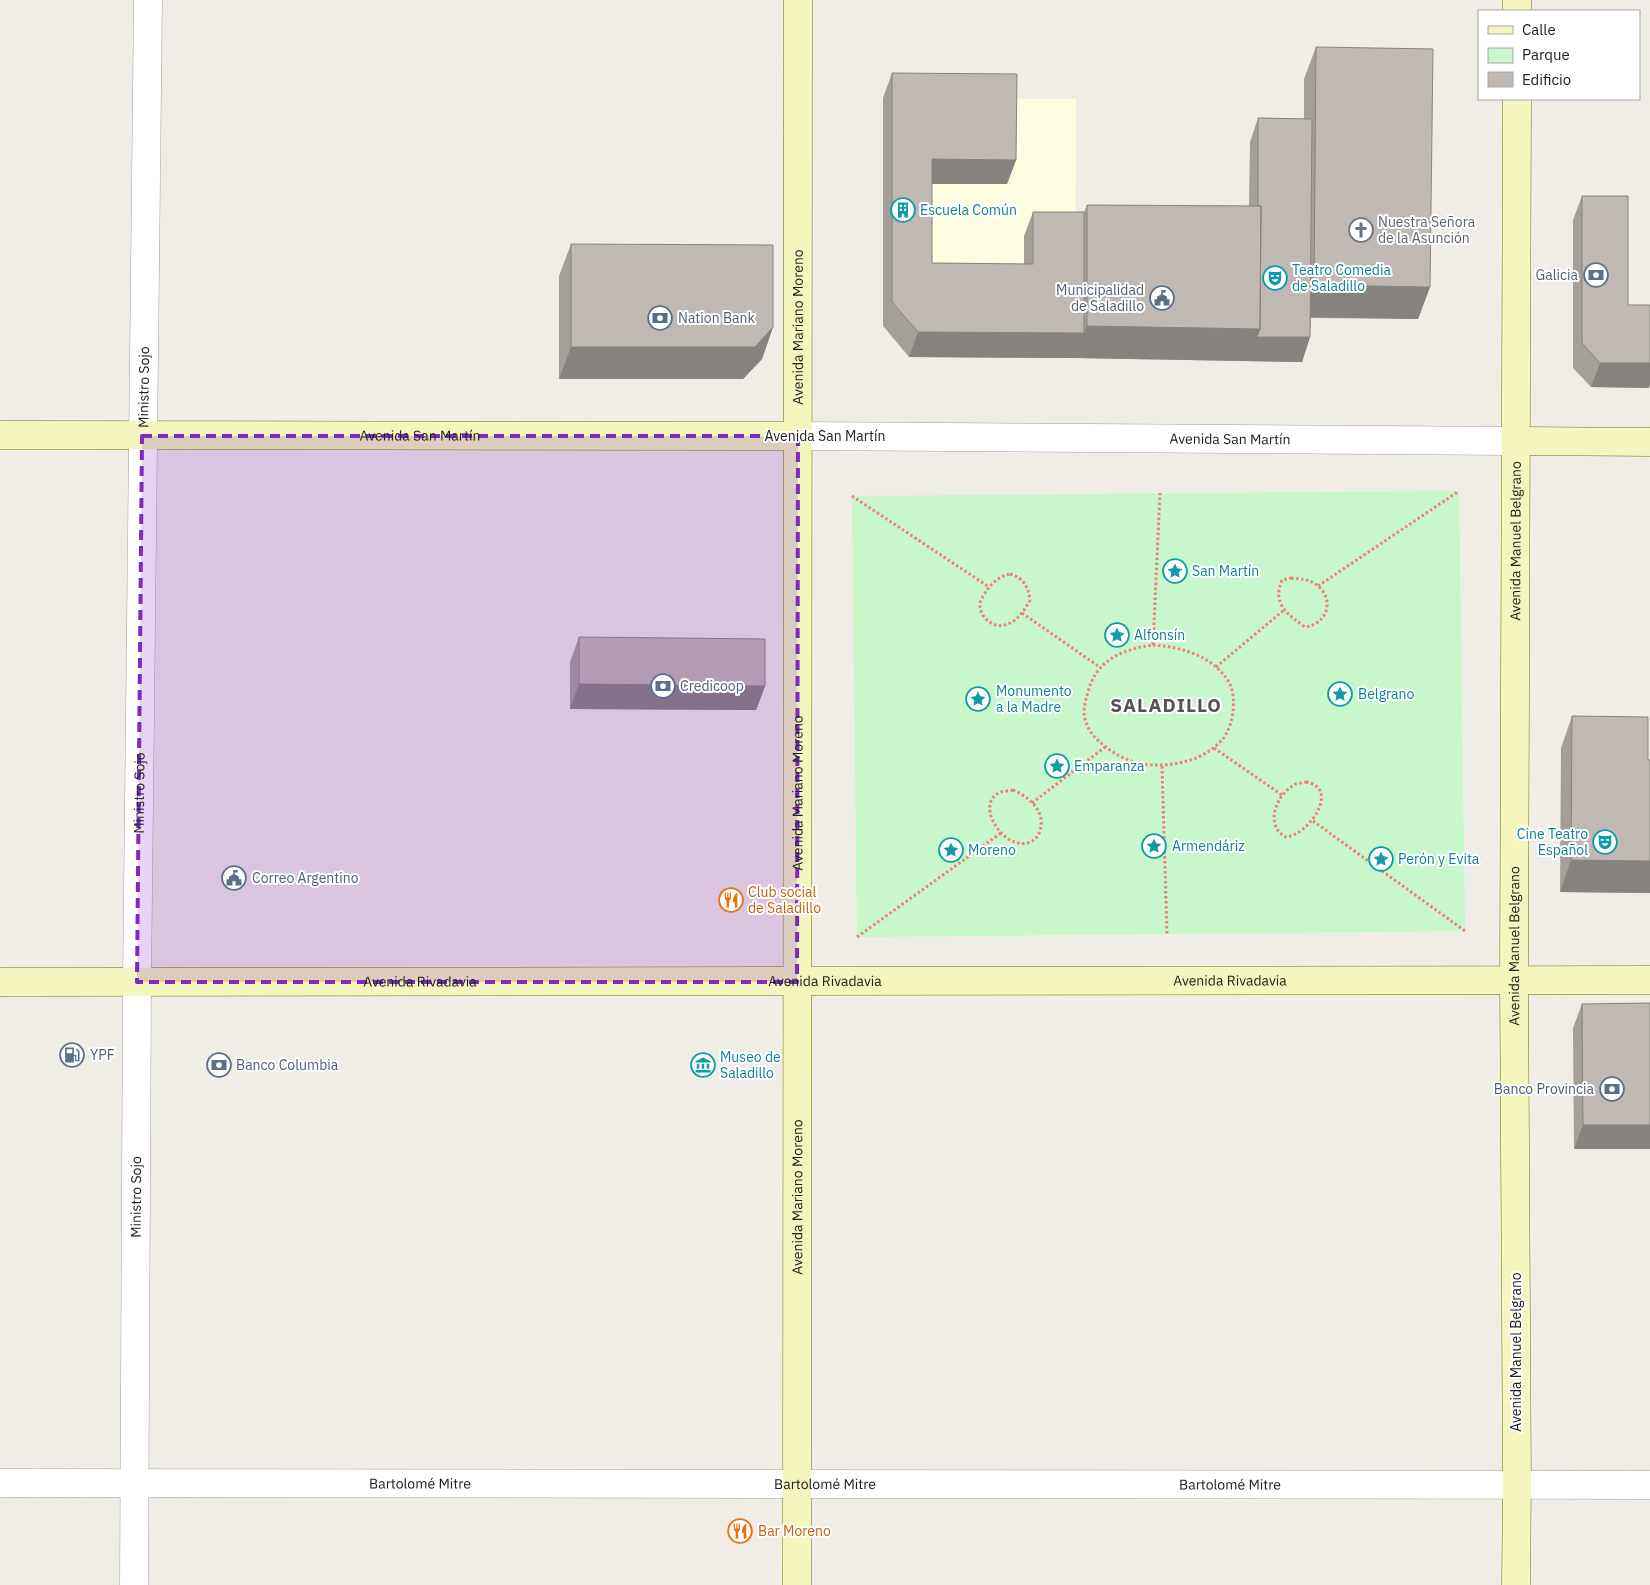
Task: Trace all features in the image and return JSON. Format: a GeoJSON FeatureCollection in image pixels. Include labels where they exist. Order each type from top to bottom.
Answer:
{"type":"FeatureCollection","features":[{"type":"Feature","properties":{"kind":"main road","name":"Avenida Mariano Moreno"},"geometry":{"type":"LineString","coordinates":[[797,1585],[798,0]]}},
{"type":"Feature","properties":{"kind":"main road","name":"Avenida Manuel Belgrano"},"geometry":{"type":"LineString","coordinates":[[1516,1585],[1514,980],[1517,100]]}},
{"type":"Feature","properties":{"kind":"main road","name":"Avenida San Martín"},"geometry":{"type":"LineString","coordinates":[[0,436],[798,436]]}},
{"type":"Feature","properties":{"kind":"main road","name":"Avenida San Martín"},"geometry":{"type":"LineString","coordinates":[[1515,441],[1650,442]]}},
{"type":"Feature","properties":{"kind":"main road","name":"Avenida Rivadavia"},"geometry":{"type":"LineString","coordinates":[[0,982],[1650,980]]}},
{"type":"Feature","properties":{"kind":"street","name":"Ministro Sojo"},"geometry":{"type":"LineString","coordinates":[[134,1585],[137,982],[148,0]]}},
{"type":"Feature","properties":{"kind":"street","name":"Avenida San Martín"},"geometry":{"type":"LineString","coordinates":[[798,436],[1515,441]]}},
{"type":"Feature","properties":{"kind":"street","name":"Bartolomé Mitre"},"geometry":{"type":"LineString","coordinates":[[0,1483],[1650,1485]]}},
{"type":"Feature","properties":{"kind":"path"},"geometry":{"type":"LineString","coordinates":[[1318,586],[1459,490]]}},
{"type":"Feature","properties":{"kind":"path"},"geometry":{"type":"LineString","coordinates":[[1153,645],[1160,493]]}},
{"type":"Feature","properties":{"kind":"path"},"geometry":{"type":"LineString","coordinates":[[852,496],[989,588]]}},
{"type":"Feature","properties":{"kind":"path"},"geometry":{"type":"LineString","coordinates":[[1010,574],[1017,576],[1026,586],[1030,600],[1022,613],[1010,623],[1002,626],[994,625],[985,620],[981,612],[980,603],[989,588],[1003,576],[1010,574]]}},
{"type":"Feature","properties":{"kind":"path"},"geometry":{"type":"LineString","coordinates":[[1291,578],[1304,579],[1318,586],[1326,598],[1327,609],[1322,619],[1314,626],[1305,627],[1284,610],[1278,599],[1278,590],[1282,580],[1291,578]]}},
{"type":"Feature","properties":{"kind":"path"},"geometry":{"type":"LineString","coordinates":[[1216,667],[1284,610]]}},
{"type":"Feature","properties":{"kind":"path"},"geometry":{"type":"LineString","coordinates":[[1022,613],[1101,668]]}},
{"type":"Feature","properties":{"kind":"path"},"geometry":{"type":"LineString","coordinates":[[1153,645],[1170,646],[1197,654],[1216,667],[1228,679],[1233,693],[1232,715],[1224,738],[1214,748],[1195,758],[1162,766],[1124,759],[1105,747],[1095,738],[1086,723],[1084,706],[1090,682],[1101,668],[1124,650],[1153,645]]}},
{"type":"Feature","properties":{"kind":"path"},"geometry":{"type":"LineString","coordinates":[[1032,803],[1105,747]]}},
{"type":"Feature","properties":{"kind":"path"},"geometry":{"type":"LineString","coordinates":[[1214,748],[1282,795]]}},
{"type":"Feature","properties":{"kind":"path"},"geometry":{"type":"LineString","coordinates":[[1162,766],[1167,934]]}},
{"type":"Feature","properties":{"kind":"path"},"geometry":{"type":"LineString","coordinates":[[1313,783],[1320,788],[1320,805],[1312,821],[1292,837],[1279,834],[1274,823],[1277,803],[1282,795],[1294,784],[1313,783]]}},
{"type":"Feature","properties":{"kind":"path"},"geometry":{"type":"LineString","coordinates":[[1013,790],[1025,795],[1040,812],[1041,824],[1035,840],[1024,845],[1012,843],[1001,833],[993,824],[989,812],[992,798],[1000,792],[1013,790]]}},
{"type":"Feature","properties":{"kind":"path"},"geometry":{"type":"LineString","coordinates":[[1312,821],[1465,931]]}},
{"type":"Feature","properties":{"kind":"path"},"geometry":{"type":"LineString","coordinates":[[857,937],[1001,833]]}},
{"type":"Feature","properties":{"kind":"highlighted area"},"geometry":{"type":"Polygon","coordinates":[[[142,436],[798,436],[797,982],[137,982],[142,436]]]}},
{"type":"Feature","properties":{"kind":"shaded area","name":"Escuela Común"},"geometry":{"type":"Polygon","coordinates":[[[883,98],[1076,99],[1075,358],[909,357],[883,326],[883,98]]]}},
{"type":"Feature","properties":{"kind":"green space"},"geometry":{"type":"Polygon","coordinates":[[[1459,491],[1465,931],[857,937],[852,496],[1459,491]]]}},
{"type":"Feature","properties":{"kind":"building","name":"Nuestra Señora de la Asunción"},"geometry":{"type":"Polygon","coordinates":[[[1316,47],[1433,49],[1430,287],[1314,285],[1316,47]]]}},
{"type":"Feature","properties":{"kind":"building","name":"Escuela Común"},"geometry":{"type":"Polygon","coordinates":[[[892,73],[1017,74],[1016,160],[932,159],[932,263],[1033,264],[1033,212],[1084,212],[1084,333],[918,332],[892,302],[892,73]]]}},
{"type":"Feature","properties":{"kind":"building","name":"Teatro Comedia de Saladillo"},"geometry":{"type":"Polygon","coordinates":[[[1258,118],[1312,119],[1310,337],[1257,337],[1260,329],[1261,206],[1258,206],[1258,118]]]}},
{"type":"Feature","properties":{"kind":"building","name":"Galicia"},"geometry":{"type":"Polygon","coordinates":[[[1582,196],[1628,196],[1628,305],[1650,305],[1650,363],[1600,363],[1582,343],[1582,196]]]}},
{"type":"Feature","properties":{"kind":"building","name":"Municipalidad de Saladillo"},"geometry":{"type":"Polygon","coordinates":[[[1087,205],[1261,206],[1260,329],[1087,326],[1087,205]]]}},
{"type":"Feature","properties":{"kind":"building","name":"Nation Bank"},"geometry":{"type":"Polygon","coordinates":[[[571,244],[773,245],[773,327],[755,347],[571,347],[571,244]]]}},
{"type":"Feature","properties":{"kind":"building"},"geometry":{"type":"Polygon","coordinates":[[[579,637],[765,639],[765,686],[579,684],[579,637]]]}},
{"type":"Feature","properties":{"kind":"building","name":"Cine Teatro Español"},"geometry":{"type":"Polygon","coordinates":[[[1572,716],[1648,717],[1650,861],[1571,860],[1572,716]]]}},
{"type":"Feature","properties":{"kind":"building","name":"Banco Provincia"},"geometry":{"type":"Polygon","coordinates":[[[1650,1003],[1650,1125],[1583,1125],[1582,1004],[1650,1003]]]}},
{"type":"Feature","properties":{"kind":"place","name":"Escuela Común"},"geometry":{"type":"Point","coordinates":[903,210]}},
{"type":"Feature","properties":{"kind":"place","name":"Nuestra Señora de la Asunción"},"geometry":{"type":"Point","coordinates":[1361,230]}},
{"type":"Feature","properties":{"kind":"place","name":"Galicia"},"geometry":{"type":"Point","coordinates":[1596,275]}},
{"type":"Feature","properties":{"kind":"place","name":"Teatro Comedia de Saladillo"},"geometry":{"type":"Point","coordinates":[1275,278]}},
{"type":"Feature","properties":{"kind":"place","name":"Municipalidad de Saladillo"},"geometry":{"type":"Point","coordinates":[1162,298]}},
{"type":"Feature","properties":{"kind":"place","name":"Nation Bank"},"geometry":{"type":"Point","coordinates":[660,318]}},
{"type":"Feature","properties":{"kind":"place","name":"San Martín"},"geometry":{"type":"Point","coordinates":[1175,571]}},
{"type":"Feature","properties":{"kind":"place","name":"Alfonsín"},"geometry":{"type":"Point","coordinates":[1117,635]}},
{"type":"Feature","properties":{"kind":"place","name":"Credicoop"},"geometry":{"type":"Point","coordinates":[663,686]}},
{"type":"Feature","properties":{"kind":"place","name":"Belgrano"},"geometry":{"type":"Point","coordinates":[1340,694]}},
{"type":"Feature","properties":{"kind":"place","name":"Monumento a la Madre"},"geometry":{"type":"Point","coordinates":[978,699]}},
{"type":"Feature","properties":{"kind":"place","name":"Emparanza"},"geometry":{"type":"Point","coordinates":[1057,766]}},
{"type":"Feature","properties":{"kind":"place","name":"Cine Teatro Español"},"geometry":{"type":"Point","coordinates":[1605,842]}},
{"type":"Feature","properties":{"kind":"place","name":"Armendáriz"},"geometry":{"type":"Point","coordinates":[1154,846]}},
{"type":"Feature","properties":{"kind":"place","name":"Moreno"},"geometry":{"type":"Point","coordinates":[951,850]}},
{"type":"Feature","properties":{"kind":"place","name":"Perón y Evita"},"geometry":{"type":"Point","coordinates":[1381,859]}},
{"type":"Feature","properties":{"kind":"place","name":"Correo Argentino"},"geometry":{"type":"Point","coordinates":[234,878]}},
{"type":"Feature","properties":{"kind":"place","name":"Club social de Saladillo"},"geometry":{"type":"Point","coordinates":[731,900]}},
{"type":"Feature","properties":{"kind":"place","name":"YPF"},"geometry":{"type":"Point","coordinates":[72,1055]}},
{"type":"Feature","properties":{"kind":"place","name":"Banco Columbia"},"geometry":{"type":"Point","coordinates":[219,1065]}},
{"type":"Feature","properties":{"kind":"place","name":"Museo de Saladillo"},"geometry":{"type":"Point","coordinates":[703,1065]}},
{"type":"Feature","properties":{"kind":"place","name":"Banco Provincia"},"geometry":{"type":"Point","coordinates":[1612,1089]}},
{"type":"Feature","properties":{"kind":"place","name":"Bar Moreno"},"geometry":{"type":"Point","coordinates":[740,1531]}},
{"type":"Feature","properties":{"kind":"district","name":"SALADILLO"},"geometry":{"type":"Point","coordinates":[1166,705]}}]}
